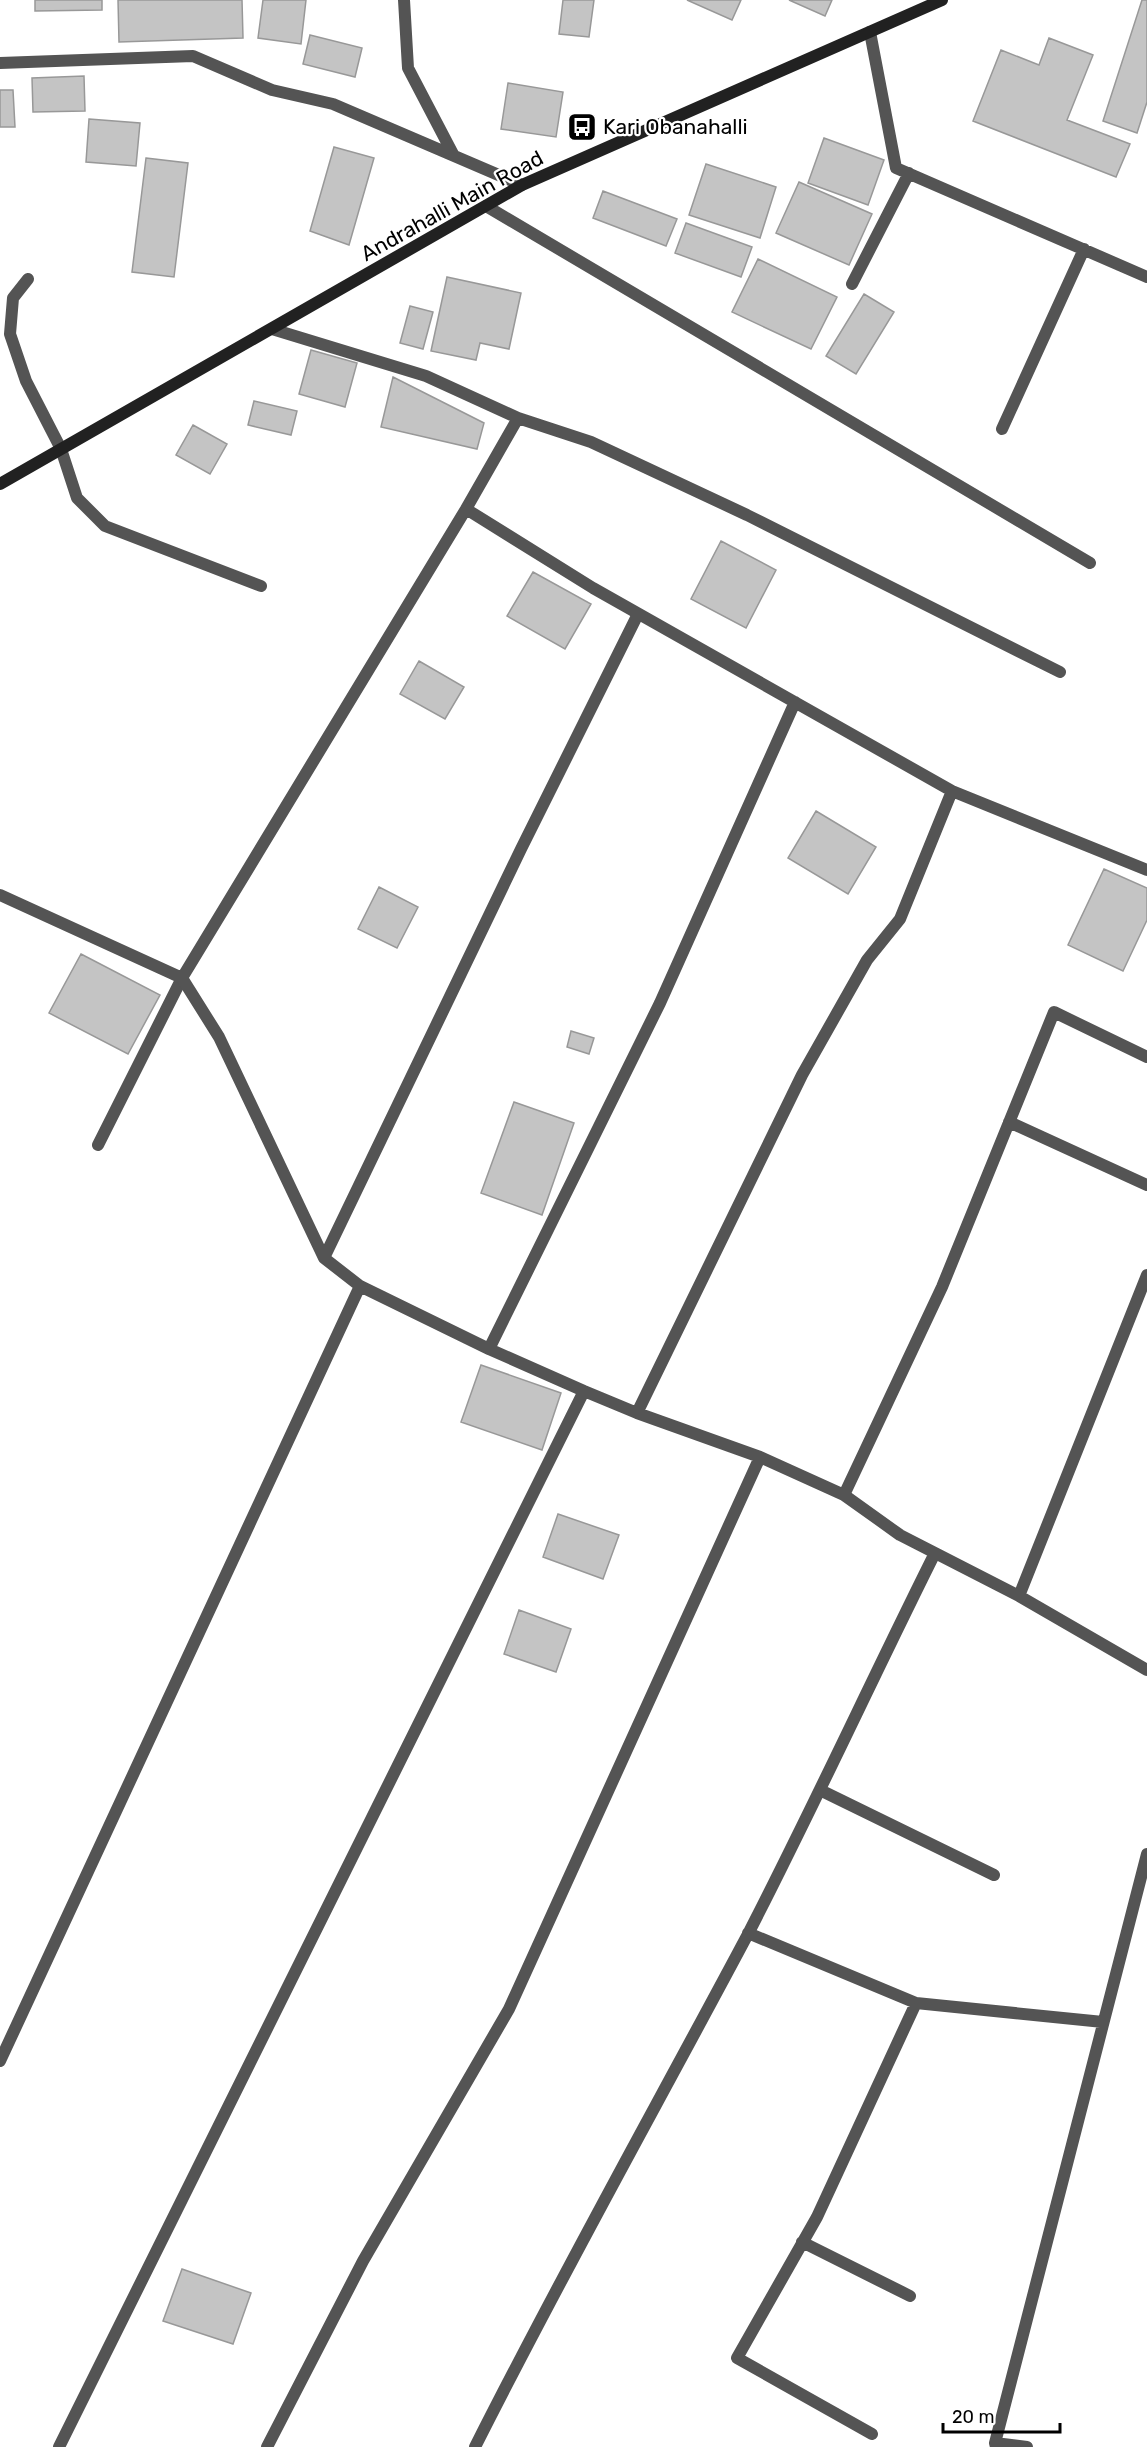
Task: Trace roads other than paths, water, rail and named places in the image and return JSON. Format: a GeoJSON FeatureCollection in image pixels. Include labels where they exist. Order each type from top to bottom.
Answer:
{"type":"FeatureCollection","features":[{"type":"Feature","properties":{"kind":"main road","name":"Andrahalli Main Road"},"geometry":{"type":"LineString","coordinates":[[0,484],[522,185],[942,0]]}},
{"type":"Feature","properties":{"kind":"street"},"geometry":{"type":"LineString","coordinates":[[404,0],[408,68],[453,154]]}},
{"type":"Feature","properties":{"kind":"street"},"geometry":{"type":"LineString","coordinates":[[870,32],[896,168],[1147,277]]}},
{"type":"Feature","properties":{"kind":"street"},"geometry":{"type":"LineString","coordinates":[[0,63],[193,56],[272,90],[333,104],[522,185]]}},
{"type":"Feature","properties":{"kind":"street"},"geometry":{"type":"LineString","coordinates":[[852,284],[909,173]]}},
{"type":"Feature","properties":{"kind":"street"},"geometry":{"type":"LineString","coordinates":[[486,206],[1090,562]]}},
{"type":"Feature","properties":{"kind":"street"},"geometry":{"type":"LineString","coordinates":[[1002,429],[1084,249]]}},
{"type":"Feature","properties":{"kind":"street"},"geometry":{"type":"LineString","coordinates":[[28,279],[13,297],[10,334],[26,381],[61,449],[77,498],[105,526],[261,586]]}},
{"type":"Feature","properties":{"kind":"street"},"geometry":{"type":"LineString","coordinates":[[272,329],[426,376],[518,418],[591,442],[747,515],[1060,672]]}},
{"type":"Feature","properties":{"kind":"street"},"geometry":{"type":"LineString","coordinates":[[98,1145],[182,978],[466,509],[518,418]]}},
{"type":"Feature","properties":{"kind":"street"},"geometry":{"type":"LineString","coordinates":[[466,509],[639,614],[952,791],[1147,870]]}},
{"type":"Feature","properties":{"kind":"street"},"geometry":{"type":"LineString","coordinates":[[324,1258],[521,849],[639,614]]}},
{"type":"Feature","properties":{"kind":"street"},"geometry":{"type":"LineString","coordinates":[[489,1349],[660,1003],[795,702]]}},
{"type":"Feature","properties":{"kind":"street"},"geometry":{"type":"LineString","coordinates":[[637,1413],[802,1075],[867,960],[900,919],[952,791]]}},
{"type":"Feature","properties":{"kind":"street"},"geometry":{"type":"LineString","coordinates":[[0,895],[182,978],[219,1037],[324,1258],[360,1286],[489,1349],[584,1391],[637,1413],[760,1457],[844,1496],[900,1535],[1019,1596],[1147,1670]]}},
{"type":"Feature","properties":{"kind":"street"},"geometry":{"type":"LineString","coordinates":[[844,1496],[942,1287],[1054,1012],[1147,1058]]}},
{"type":"Feature","properties":{"kind":"street"},"geometry":{"type":"LineString","coordinates":[[1009,1122],[1147,1185]]}},
{"type":"Feature","properties":{"kind":"street"},"geometry":{"type":"LineString","coordinates":[[1019,1596],[1147,1275]]}},
{"type":"Feature","properties":{"kind":"street"},"geometry":{"type":"LineString","coordinates":[[0,2061],[360,1286]]}},
{"type":"Feature","properties":{"kind":"street"},"geometry":{"type":"LineString","coordinates":[[59,2447],[584,1391]]}},
{"type":"Feature","properties":{"kind":"street"},"geometry":{"type":"LineString","coordinates":[[267,2447],[363,2261],[509,2009],[760,1457]]}},
{"type":"Feature","properties":{"kind":"street"},"geometry":{"type":"LineString","coordinates":[[475,2447],[536,2325],[748,1933],[935,1553]]}},
{"type":"Feature","properties":{"kind":"street"},"geometry":{"type":"LineString","coordinates":[[820,1790],[994,1875]]}},
{"type":"Feature","properties":{"kind":"street"},"geometry":{"type":"LineString","coordinates":[[1027,2447],[996,2445],[1147,1854]]}},
{"type":"Feature","properties":{"kind":"street"},"geometry":{"type":"LineString","coordinates":[[748,1933],[916,2003],[1103,2022]]}},
{"type":"Feature","properties":{"kind":"street"},"geometry":{"type":"LineString","coordinates":[[872,2434],[737,2358],[817,2217],[916,2003]]}},
{"type":"Feature","properties":{"kind":"street"},"geometry":{"type":"LineString","coordinates":[[802,2242],[910,2296]]}},
{"type":"Feature","properties":{"kind":"place","name":"Kari Obanahalli"},"geometry":{"type":"Point","coordinates":[582,127]}}]}
